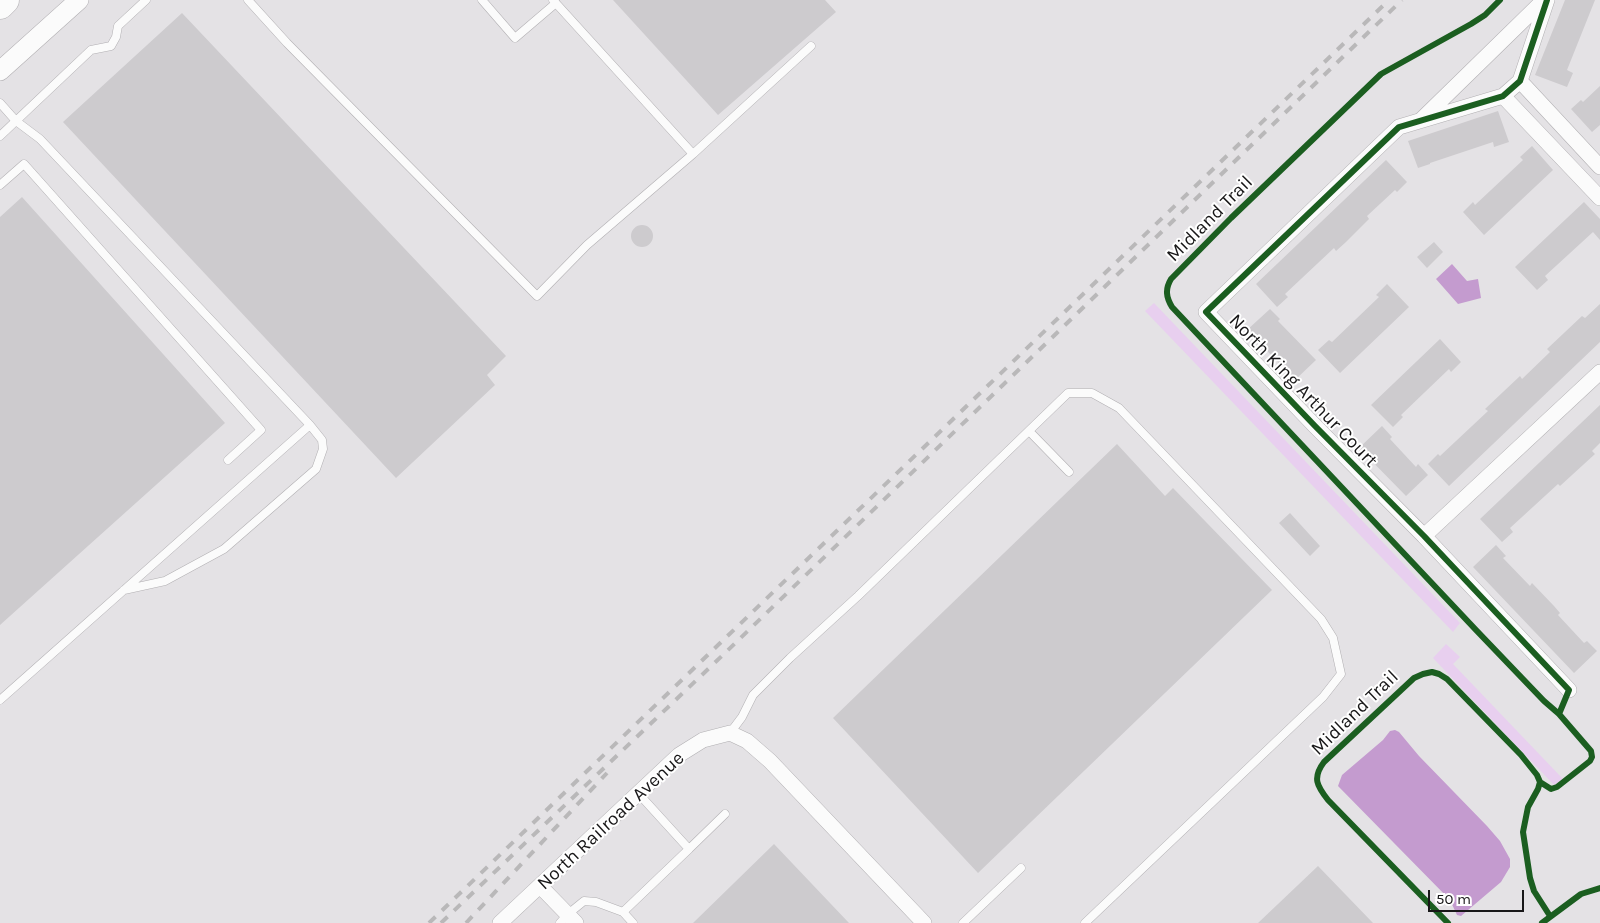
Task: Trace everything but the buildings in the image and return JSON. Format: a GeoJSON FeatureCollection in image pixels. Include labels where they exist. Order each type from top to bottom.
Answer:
{"type":"FeatureCollection","features":[{"type":"Feature","properties":{"kind":"highway"},"geometry":{"type":"LineString","coordinates":[[0,5],[5,0]]}},
{"type":"Feature","properties":{"kind":"street"},"geometry":{"type":"LineString","coordinates":[[0,71],[79,0]]}},
{"type":"Feature","properties":{"kind":"street"},"geometry":{"type":"LineString","coordinates":[[1420,121],[1546,0]]}},
{"type":"Feature","properties":{"kind":"street","name":"North King Arthur Court"},"geometry":{"type":"LineString","coordinates":[[1546,0],[1520,81],[1504,96],[1399,127],[1206,312],[1424,536],[1569,690]]}},
{"type":"Feature","properties":{"kind":"street"},"geometry":{"type":"LineString","coordinates":[[1520,81],[1600,167]]}},
{"type":"Feature","properties":{"kind":"street"},"geometry":{"type":"LineString","coordinates":[[1504,96],[1600,198]]}},
{"type":"Feature","properties":{"kind":"street"},"geometry":{"type":"LineString","coordinates":[[1424,536],[1600,372]]}},
{"type":"Feature","properties":{"kind":"street"},"geometry":{"type":"LineString","coordinates":[[730,733],[747,741],[770,761],[924,923]]}},
{"type":"Feature","properties":{"kind":"street","name":"North Railroad Avenue"},"geometry":{"type":"LineString","coordinates":[[500,923],[679,755],[703,740],[730,733]]}},
{"type":"Feature","properties":{"kind":"street"},"geometry":{"type":"LineString","coordinates":[[540,886],[568,920]]}},
{"type":"Feature","properties":{"kind":"lane"},"geometry":{"type":"LineString","coordinates":[[0,136],[91,50],[111,46],[116,37],[118,26],[146,0]]}},
{"type":"Feature","properties":{"kind":"lane"},"geometry":{"type":"LineString","coordinates":[[248,0],[287,43],[537,296],[587,245],[693,154],[811,46]]}},
{"type":"Feature","properties":{"kind":"lane"},"geometry":{"type":"LineString","coordinates":[[482,0],[515,38],[554,1],[693,154]]}},
{"type":"Feature","properties":{"kind":"lane"},"geometry":{"type":"LineString","coordinates":[[0,103],[16,121],[40,139],[322,440],[323,450],[316,469],[224,549],[165,581],[123,590]]}},
{"type":"Feature","properties":{"kind":"lane"},"geometry":{"type":"LineString","coordinates":[[0,184],[24,164],[261,430],[228,460]]}},
{"type":"Feature","properties":{"kind":"lane"},"geometry":{"type":"LineString","coordinates":[[730,733],[742,717],[753,695],[777,670],[858,596],[1068,393],[1092,394],[1119,408],[1321,619],[1333,638],[1341,674],[1323,697],[1085,923]]}},
{"type":"Feature","properties":{"kind":"lane"},"geometry":{"type":"LineString","coordinates":[[0,700],[310,425]]}},
{"type":"Feature","properties":{"kind":"lane"},"geometry":{"type":"LineString","coordinates":[[1029,431],[1069,472]]}},
{"type":"Feature","properties":{"kind":"lane"},"geometry":{"type":"LineString","coordinates":[[638,794],[689,848]]}},
{"type":"Feature","properties":{"kind":"lane"},"geometry":{"type":"LineString","coordinates":[[623,912],[725,814]]}},
{"type":"Feature","properties":{"kind":"lane"},"geometry":{"type":"LineString","coordinates":[[963,923],[1021,868]]}},
{"type":"Feature","properties":{"kind":"lane"},"geometry":{"type":"LineString","coordinates":[[568,920],[584,901],[596,902],[623,912],[633,923]]}},
{"type":"Feature","properties":{"kind":"shaded area"},"geometry":{"type":"Polygon","coordinates":[[[1452,264],[1467,281],[1478,279],[1481,298],[1458,304],[1436,279],[1452,264]]]}},
{"type":"Feature","properties":{"kind":"shaded area"},"geometry":{"type":"Polygon","coordinates":[[[1154,303],[1460,623],[1453,632],[1145,311],[1154,303]]]}},
{"type":"Feature","properties":{"kind":"shaded area"},"geometry":{"type":"Polygon","coordinates":[[[1446,644],[1460,657],[1453,664],[1563,779],[1554,785],[1433,658],[1446,644]]]}},
{"type":"Feature","properties":{"kind":"shaded area"},"geometry":{"type":"Polygon","coordinates":[[[1395,730],[1399,732],[1419,756],[1487,826],[1500,841],[1510,859],[1510,867],[1501,882],[1461,916],[1457,915],[1450,900],[1338,786],[1342,775],[1383,740],[1390,731],[1395,730]]]}},
{"type":"Feature","properties":{"kind":"railway"},"geometry":{"type":"LineString","coordinates":[[429,923],[1389,0]]}},
{"type":"Feature","properties":{"kind":"railway"},"geometry":{"type":"LineString","coordinates":[[441,923],[726,652],[1402,0]]}},
{"type":"Feature","properties":{"kind":"railway"},"geometry":{"type":"LineString","coordinates":[[466,923],[607,773]]}},
{"type":"Feature","properties":{"kind":"cycle path","name":"Midland Trail"},"geometry":{"type":"LineString","coordinates":[[1500,0],[1485,15],[1471,24],[1381,74],[1231,218],[1171,279],[1167,293],[1172,307],[1476,630],[1544,701],[1559,714],[1591,751],[1592,757],[1590,761],[1557,787],[1551,789],[1540,782]]}},
{"type":"Feature","properties":{"kind":"cycle path"},"geometry":{"type":"LineString","coordinates":[[1547,0],[1520,81],[1503,96],[1399,127],[1206,312],[1424,536],[1569,690],[1559,714]]}},
{"type":"Feature","properties":{"kind":"cycle path","name":"Midland Trail"},"geometry":{"type":"LineString","coordinates":[[1448,923],[1328,800],[1317,782],[1318,773],[1324,762],[1414,678],[1432,672],[1447,679],[1521,755],[1537,775],[1540,782],[1528,807],[1523,832],[1530,878],[1534,891],[1550,916]]}},
{"type":"Feature","properties":{"kind":"cycle path"},"geometry":{"type":"LineString","coordinates":[[1542,923],[1581,894],[1600,888]]}}]}
